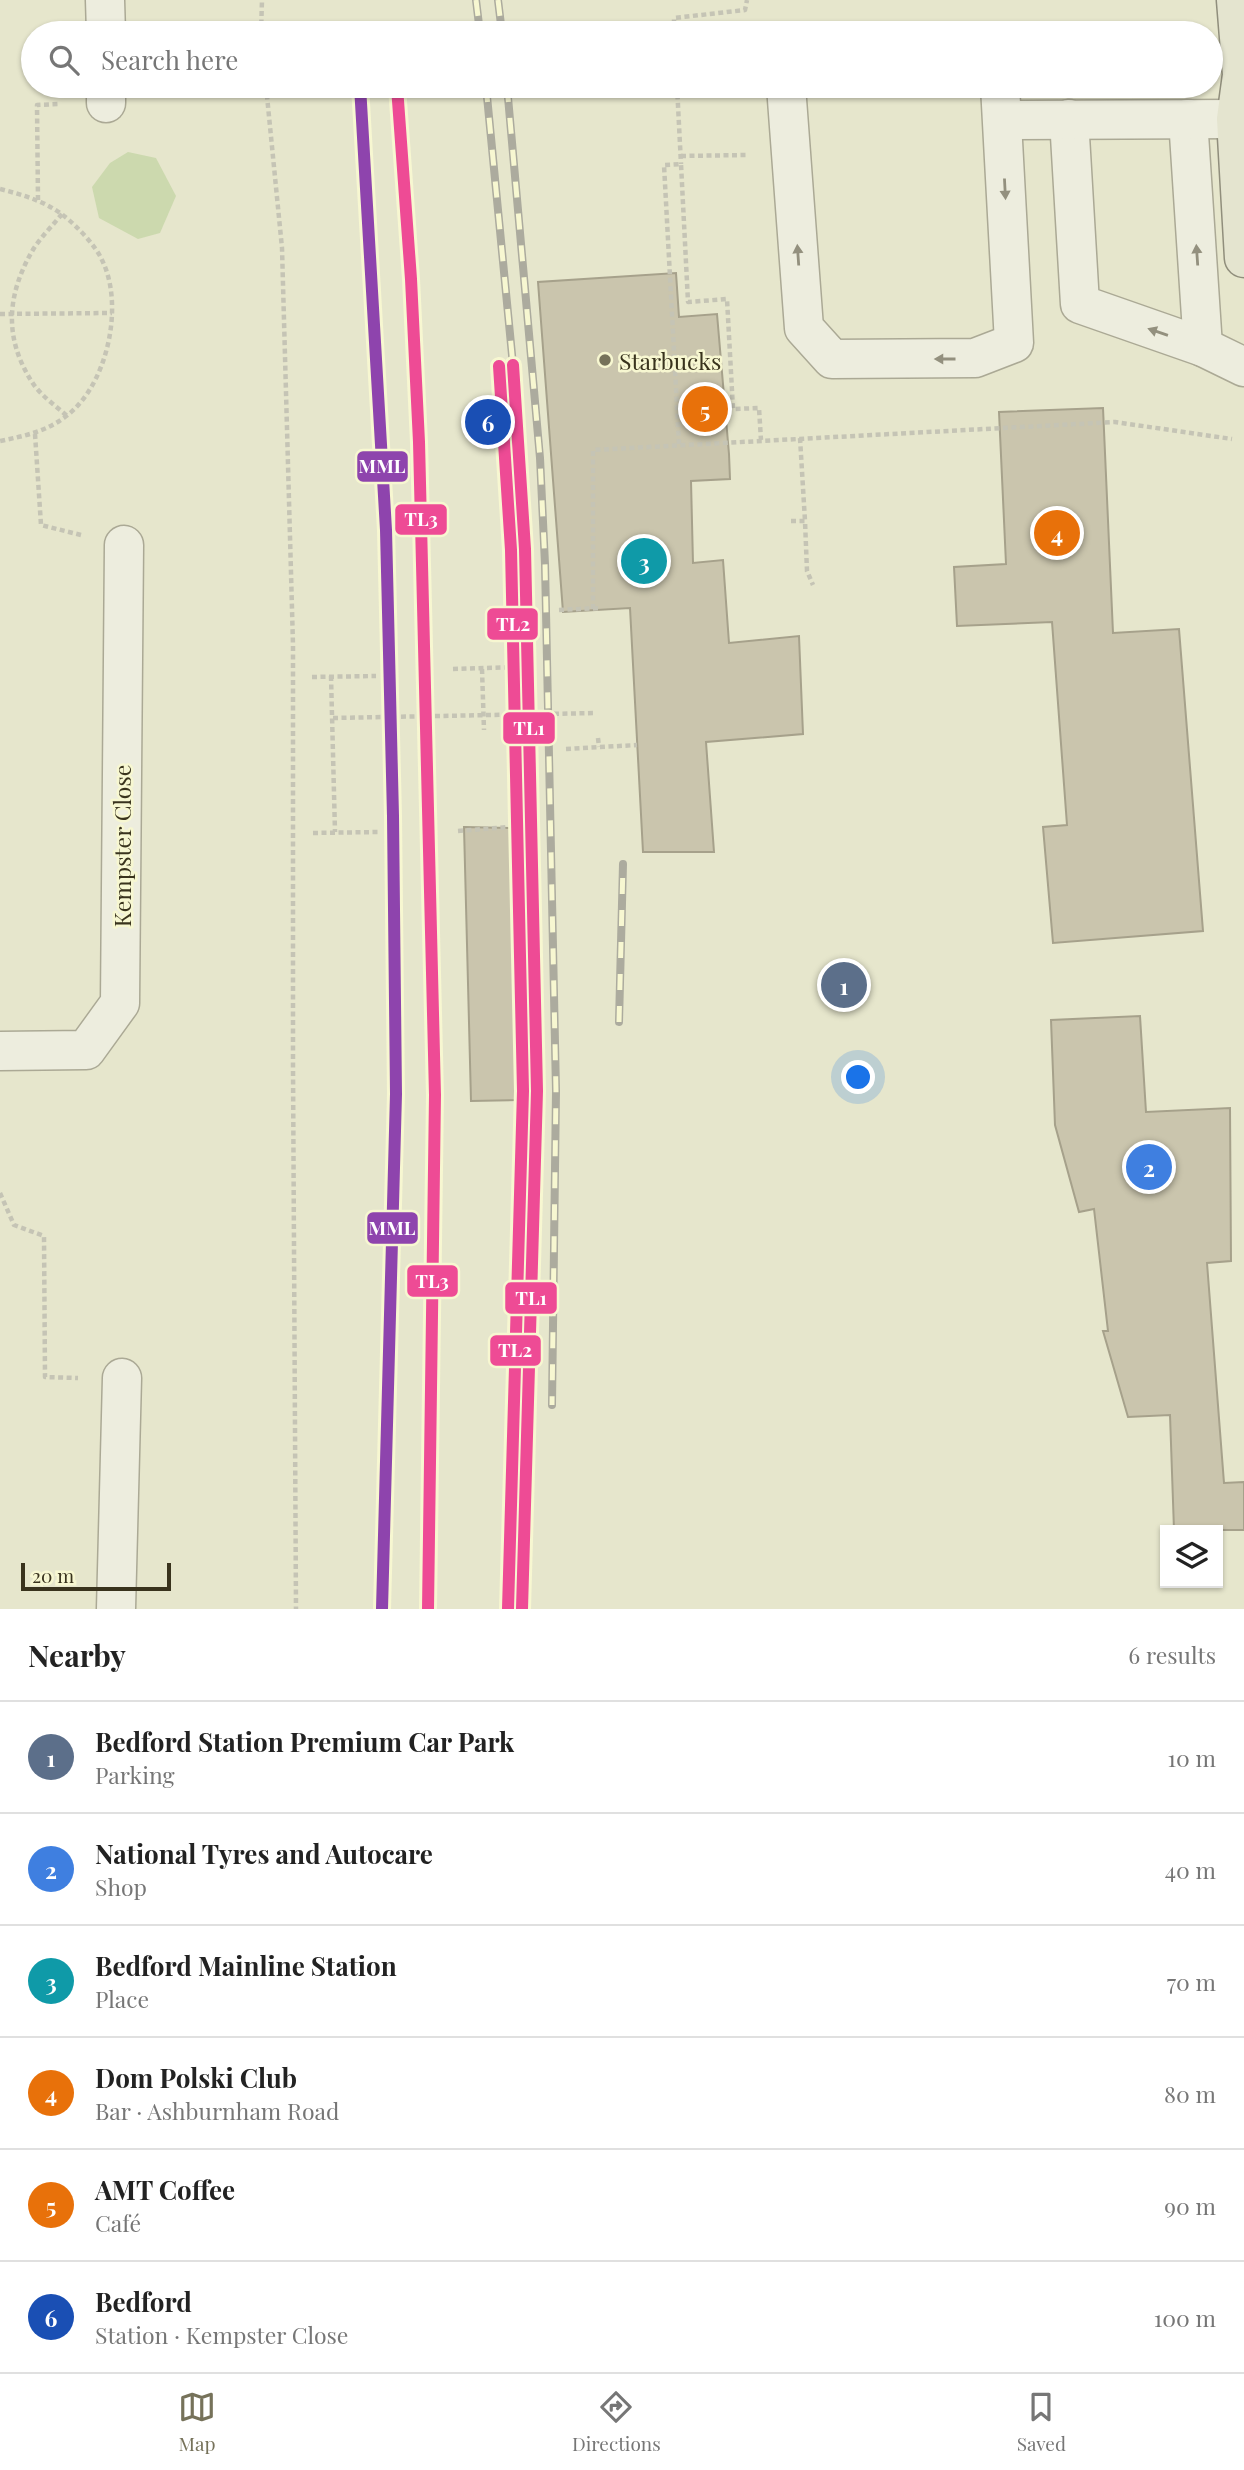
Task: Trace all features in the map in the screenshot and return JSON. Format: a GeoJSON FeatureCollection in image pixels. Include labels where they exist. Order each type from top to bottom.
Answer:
{"type":"FeatureCollection","features":[{"type":"Feature","properties":{"kind":"main road"},"geometry":{"type":"LineString","coordinates":[[1236,0],[1243,75],[1236,119],[1244,258]]}},
{"type":"Feature","properties":{"kind":"street"},"geometry":{"type":"LineString","coordinates":[[106,0],[106,21]]}},
{"type":"Feature","properties":{"kind":"street"},"geometry":{"type":"LineString","coordinates":[[787,98],[804,328],[832,359],[975,358],[1014,343],[1002,103],[1069,119],[1236,119]]}},
{"type":"Feature","properties":{"kind":"street"},"geometry":{"type":"LineString","coordinates":[[1069,119],[1080,304],[1203,347],[1244,367]]}},
{"type":"Feature","properties":{"kind":"street"},"geometry":{"type":"LineString","coordinates":[[1188,119],[1203,347]]}},
{"type":"Feature","properties":{"kind":"street","name":"Kempster Close"},"geometry":{"type":"LineString","coordinates":[[0,1051],[86,1050],[120,1003],[124,545]]}},
{"type":"Feature","properties":{"kind":"street"},"geometry":{"type":"LineString","coordinates":[[116,1609],[122,1378]]}},
{"type":"Feature","properties":{"kind":"path"},"geometry":{"type":"LineString","coordinates":[[261,21],[262,0]]}},
{"type":"Feature","properties":{"kind":"path"},"geometry":{"type":"LineString","coordinates":[[674,21],[674,18],[745,10],[747,0]]}},
{"type":"Feature","properties":{"kind":"path"},"geometry":{"type":"LineString","coordinates":[[38,200],[37,105],[85,98]]}},
{"type":"Feature","properties":{"kind":"path"},"geometry":{"type":"LineString","coordinates":[[267,98],[282,248],[293,645],[296,1609]]}},
{"type":"Feature","properties":{"kind":"path"},"geometry":{"type":"LineString","coordinates":[[678,98],[688,302],[727,299],[733,409],[759,408],[761,440]]}},
{"type":"Feature","properties":{"kind":"path"},"geometry":{"type":"LineString","coordinates":[[681,156],[792,154]]}},
{"type":"Feature","properties":{"kind":"path"},"geometry":{"type":"LineString","coordinates":[[679,444],[664,165],[681,164]]}},
{"type":"Feature","properties":{"kind":"path"},"geometry":{"type":"LineString","coordinates":[[0,189],[38,200],[76,226],[102,260],[113,299],[108,351],[92,386],[67,416],[35,434],[0,441]]}},
{"type":"Feature","properties":{"kind":"path"},"geometry":{"type":"LineString","coordinates":[[62,214],[35,246],[16,284],[12,313],[13,346],[33,384],[67,416]]}},
{"type":"Feature","properties":{"kind":"path"},"geometry":{"type":"LineString","coordinates":[[0,314],[112,313]]}},
{"type":"Feature","properties":{"kind":"path"},"geometry":{"type":"LineString","coordinates":[[593,609],[593,450],[1115,422],[1232,439]]}},
{"type":"Feature","properties":{"kind":"path"},"geometry":{"type":"LineString","coordinates":[[35,434],[41,525],[124,545]]}},
{"type":"Feature","properties":{"kind":"path"},"geometry":{"type":"LineString","coordinates":[[800,438],[807,571],[813,586]]}},
{"type":"Feature","properties":{"kind":"path"},"geometry":{"type":"LineString","coordinates":[[791,521],[805,520]]}},
{"type":"Feature","properties":{"kind":"path"},"geometry":{"type":"LineString","coordinates":[[559,610],[601,608]]}},
{"type":"Feature","properties":{"kind":"path"},"geometry":{"type":"LineString","coordinates":[[453,669],[516,667]]}},
{"type":"Feature","properties":{"kind":"path"},"geometry":{"type":"LineString","coordinates":[[482,668],[484,730]]}},
{"type":"Feature","properties":{"kind":"path"},"geometry":{"type":"LineString","coordinates":[[331,676],[335,832]]}},
{"type":"Feature","properties":{"kind":"path"},"geometry":{"type":"LineString","coordinates":[[312,677],[376,676]]}},
{"type":"Feature","properties":{"kind":"path"},"geometry":{"type":"LineString","coordinates":[[333,718],[596,713]]}},
{"type":"Feature","properties":{"kind":"path"},"geometry":{"type":"LineString","coordinates":[[598,738],[599,747]]}},
{"type":"Feature","properties":{"kind":"path"},"geometry":{"type":"LineString","coordinates":[[566,749],[637,745]]}},
{"type":"Feature","properties":{"kind":"path"},"geometry":{"type":"LineString","coordinates":[[458,831],[522,826]]}},
{"type":"Feature","properties":{"kind":"path"},"geometry":{"type":"LineString","coordinates":[[313,833],[380,832]]}},
{"type":"Feature","properties":{"kind":"path"},"geometry":{"type":"LineString","coordinates":[[0,1193],[14,1225],[44,1236],[45,1377],[122,1378]]}},
{"type":"Feature","properties":{"kind":"green space"},"geometry":{"type":"Polygon","coordinates":[[[128,152],[156,158],[176,196],[160,233],[138,239],[99,218],[92,187],[110,163],[128,152]]]}},
{"type":"Feature","properties":{"kind":"building"},"geometry":{"type":"Polygon","coordinates":[[[676,273],[679,317],[717,314],[729,454],[730,479],[691,481],[693,563],[723,560],[729,643],[799,636],[803,734],[706,742],[714,852],[643,852],[630,608],[563,612],[538,282],[676,273]]]}},
{"type":"Feature","properties":{"kind":"building"},"geometry":{"type":"Polygon","coordinates":[[[1103,408],[1113,633],[1179,629],[1203,931],[1053,943],[1043,827],[1067,825],[1052,622],[957,626],[954,567],[1006,564],[999,412],[1103,408]]]}},
{"type":"Feature","properties":{"kind":"building"},"geometry":{"type":"Polygon","coordinates":[[[464,827],[511,828],[518,1100],[471,1101],[464,827]]]}},
{"type":"Feature","properties":{"kind":"building"},"geometry":{"type":"Polygon","coordinates":[[[1140,1016],[1146,1112],[1230,1108],[1231,1261],[1207,1263],[1224,1483],[1244,1482],[1244,1530],[1223,1530],[1223,1525],[1174,1525],[1170,1415],[1128,1417],[1103,1331],[1108,1331],[1094,1209],[1079,1212],[1055,1125],[1051,1020],[1140,1016]]]}},
{"type":"Feature","properties":{"kind":"railway"},"geometry":{"type":"LineString","coordinates":[[476,0],[479,21]]}},
{"type":"Feature","properties":{"kind":"railway"},"geometry":{"type":"LineString","coordinates":[[498,0],[501,21]]}},
{"type":"Feature","properties":{"kind":"railway"},"geometry":{"type":"LineString","coordinates":[[487,98],[513,365]]}},
{"type":"Feature","properties":{"kind":"railway"},"geometry":{"type":"LineString","coordinates":[[508,98],[540,458],[545,564],[556,1091],[552,1405]]}},
{"type":"Feature","properties":{"kind":"railway"},"geometry":{"type":"LineString","coordinates":[[619,1022],[623,864]]}},
{"type":"Feature","properties":{"kind":"transit line","name":"MML"},"geometry":{"type":"LineString","coordinates":[[361,98],[386,530],[393,816],[396,1094],[382,1609]]}},
{"type":"Feature","properties":{"kind":"transit line","name":"TL3"},"geometry":{"type":"LineString","coordinates":[[398,98],[419,442],[435,1095],[428,1609]]}},
{"type":"Feature","properties":{"kind":"transit line","name":"TL1"},"geometry":{"type":"LineString","coordinates":[[513,365],[525,549],[537,1091],[522,1609]]}},
{"type":"Feature","properties":{"kind":"transit line","name":"TL2"},"geometry":{"type":"LineString","coordinates":[[499,366],[511,550],[523,1091],[508,1609]]}},
{"type":"Feature","properties":{"kind":"place","name":"Starbucks"},"geometry":{"type":"Point","coordinates":[605,360]}},
{"type":"Feature","properties":{"kind":"place","name":"AMT Coffee"},"geometry":{"type":"Point","coordinates":[705,409]}},
{"type":"Feature","properties":{"kind":"place","name":"Bedford"},"geometry":{"type":"Point","coordinates":[488,422]}},
{"type":"Feature","properties":{"kind":"place","name":"Dom Polski Club"},"geometry":{"type":"Point","coordinates":[1057,533]}},
{"type":"Feature","properties":{"kind":"place","name":"Bedford Mainline Station"},"geometry":{"type":"Point","coordinates":[644,561]}},
{"type":"Feature","properties":{"kind":"place","name":"Bedford Station Premium Car Park"},"geometry":{"type":"Point","coordinates":[844,985]}},
{"type":"Feature","properties":{"kind":"place","name":"National Tyres and Autocare"},"geometry":{"type":"Point","coordinates":[1149,1167]}}]}
